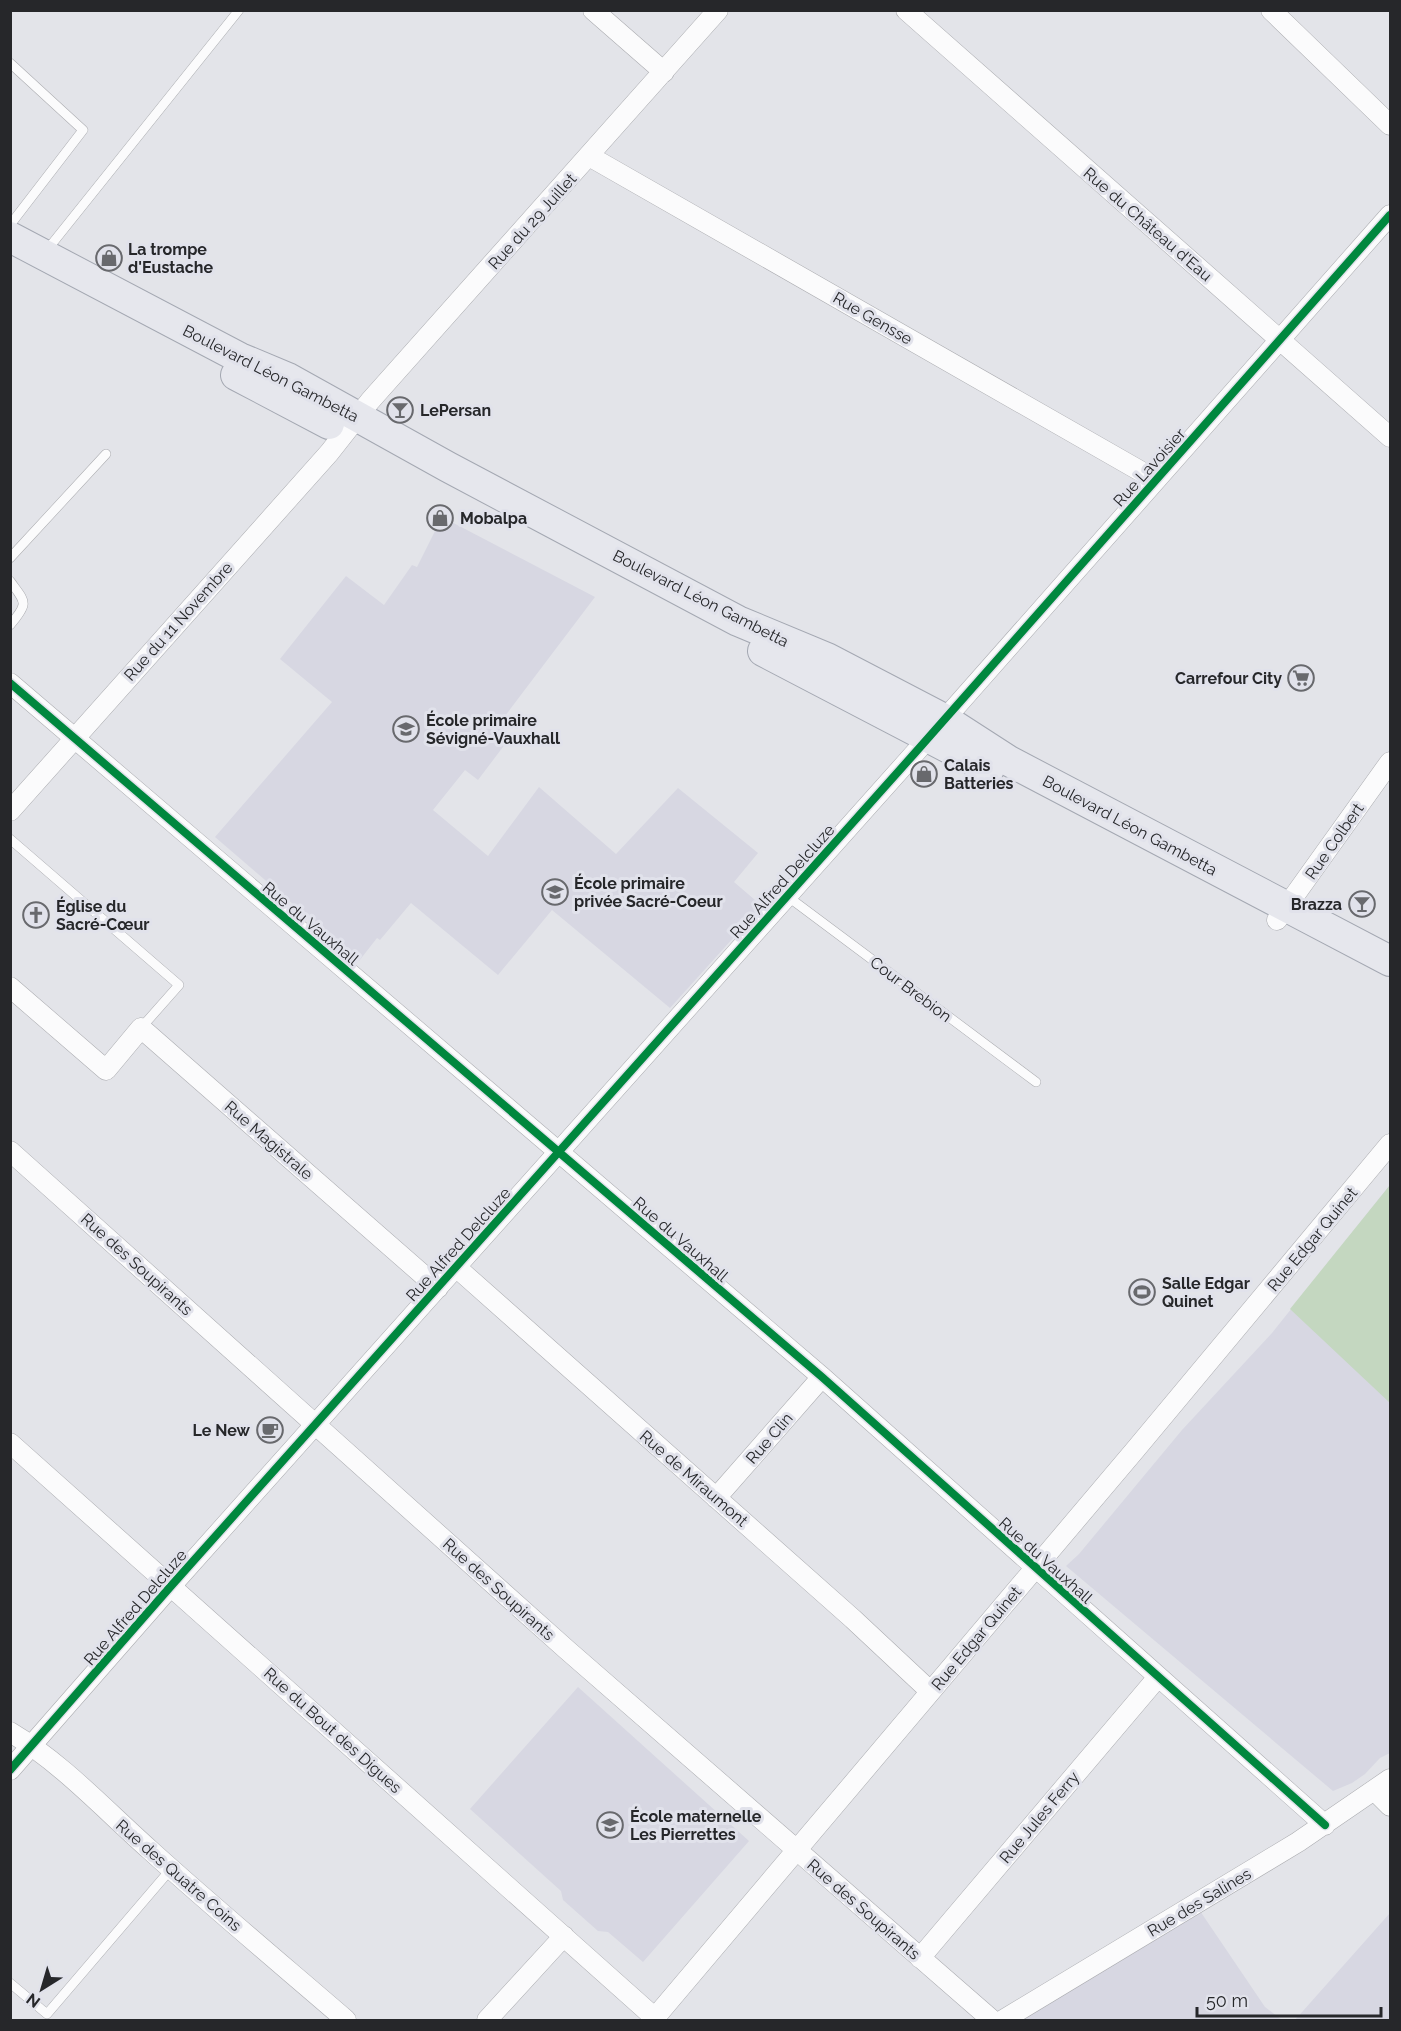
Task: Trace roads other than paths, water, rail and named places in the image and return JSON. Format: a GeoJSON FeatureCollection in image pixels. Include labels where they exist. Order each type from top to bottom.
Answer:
{"type":"FeatureCollection","features":[{"type":"Feature","properties":{"kind":"main road","name":"Boulevard Léon Gambetta"},"geometry":{"type":"LineString","coordinates":[[10,237],[240,358],[288,378],[352,425]]}},
{"type":"Feature","properties":{"kind":"main road","name":"Boulevard Léon Gambetta"},"geometry":{"type":"LineString","coordinates":[[10,257],[352,425],[936,728],[1282,914],[1390,980]]}},
{"type":"Feature","properties":{"kind":"main road","name":"Boulevard Léon Gambetta"},"geometry":{"type":"LineString","coordinates":[[1282,914],[1390,961]]}},
{"type":"Feature","properties":{"kind":"street"},"geometry":{"type":"LineString","coordinates":[[593,10],[664,72]]}},
{"type":"Feature","properties":{"kind":"street","name":"Rue du 29 Juillet"},"geometry":{"type":"LineString","coordinates":[[352,425],[718,10]]}},
{"type":"Feature","properties":{"kind":"street","name":"Rue du Château d'Eau"},"geometry":{"type":"LineString","coordinates":[[906,10],[1390,437]]}},
{"type":"Feature","properties":{"kind":"street"},"geometry":{"type":"LineString","coordinates":[[1271,10],[1390,125]]}},
{"type":"Feature","properties":{"kind":"street","name":"Rue Gensse"},"geometry":{"type":"LineString","coordinates":[[589,156],[1156,480]]}},
{"type":"Feature","properties":{"kind":"street","name":"Rue Lavoisier"},"geometry":{"type":"LineString","coordinates":[[936,728],[1390,215]]}},
{"type":"Feature","properties":{"kind":"street","name":"Rue du 11 Novembre"},"geometry":{"type":"LineString","coordinates":[[10,811],[352,425]]}},
{"type":"Feature","properties":{"kind":"street","name":"Rue du Vauxhall"},"geometry":{"type":"LineString","coordinates":[[10,684],[75,736],[275,910],[822,1377],[1325,1825]]}},
{"type":"Feature","properties":{"kind":"street","name":"Rue Alfred Delcluze"},"geometry":{"type":"LineString","coordinates":[[10,1770],[171,1586],[936,728]]}},
{"type":"Feature","properties":{"kind":"street","name":"Rue Colbert"},"geometry":{"type":"LineString","coordinates":[[1282,914],[1390,762]]}},
{"type":"Feature","properties":{"kind":"street"},"geometry":{"type":"LineString","coordinates":[[10,987],[106,1070],[141,1028]]}},
{"type":"Feature","properties":{"kind":"street","name":"Rue Magistrale"},"geometry":{"type":"LineString","coordinates":[[141,1028],[438,1288]]}},
{"type":"Feature","properties":{"kind":"street","name":"Rue Edgar Quinet"},"geometry":{"type":"LineString","coordinates":[[654,2019],[1390,1144]]}},
{"type":"Feature","properties":{"kind":"street","name":"Rue des Soupirants"},"geometry":{"type":"LineString","coordinates":[[10,1151],[566,1649],[992,2020]]}},
{"type":"Feature","properties":{"kind":"street","name":"Rue de Miraumont"},"geometry":{"type":"LineString","coordinates":[[456,1267],[853,1619],[930,1692]]}},
{"type":"Feature","properties":{"kind":"street","name":"Rue Clin"},"geometry":{"type":"LineString","coordinates":[[716,1498],[822,1377]]}},
{"type":"Feature","properties":{"kind":"street","name":"Rue du Bout des Digues"},"geometry":{"type":"LineString","coordinates":[[10,1443],[564,1936],[654,2019]]}},
{"type":"Feature","properties":{"kind":"street","name":"Rue Jules Ferry"},"geometry":{"type":"LineString","coordinates":[[920,1958],[1158,1677]]}},
{"type":"Feature","properties":{"kind":"street","name":"Rue des Quatre Coins"},"geometry":{"type":"LineString","coordinates":[[10,1732],[32,1745],[346,2020]]}},
{"type":"Feature","properties":{"kind":"street","name":"Rue des Salines"},"geometry":{"type":"LineString","coordinates":[[1003,2020],[1325,1825],[1390,1779]]}},
{"type":"Feature","properties":{"kind":"street"},"geometry":{"type":"LineString","coordinates":[[1374,1790],[1390,1806]]}},
{"type":"Feature","properties":{"kind":"street"},"geometry":{"type":"LineString","coordinates":[[488,2020],[564,1936]]}},
{"type":"Feature","properties":{"kind":"lane"},"geometry":{"type":"LineString","coordinates":[[44,255],[239,10]]}},
{"type":"Feature","properties":{"kind":"lane"},"geometry":{"type":"LineString","coordinates":[[10,63],[83,130],[10,225]]}},
{"type":"Feature","properties":{"kind":"lane"},"geometry":{"type":"LineString","coordinates":[[10,558],[106,454]]}},
{"type":"Feature","properties":{"kind":"lane"},"geometry":{"type":"LineString","coordinates":[[10,581],[23,595],[24,602],[18,616],[10,625]]}},
{"type":"Feature","properties":{"kind":"lane"},"geometry":{"type":"LineString","coordinates":[[10,839],[179,985],[141,1028]]}},
{"type":"Feature","properties":{"kind":"lane","name":"Cour Brebion"},"geometry":{"type":"LineString","coordinates":[[786,896],[1036,1082]]}},
{"type":"Feature","properties":{"kind":"lane"},"geometry":{"type":"LineString","coordinates":[[10,1983],[47,2014],[171,1869]]}},
{"type":"Feature","properties":{"kind":"place","name":"La trompe d'Eustache"},"geometry":{"type":"Point","coordinates":[109,258]}},
{"type":"Feature","properties":{"kind":"place","name":"LePersan"},"geometry":{"type":"Point","coordinates":[400,410]}},
{"type":"Feature","properties":{"kind":"place","name":"Mobalpa"},"geometry":{"type":"Point","coordinates":[440,518]}},
{"type":"Feature","properties":{"kind":"place","name":"Carrefour City"},"geometry":{"type":"Point","coordinates":[1301,678]}},
{"type":"Feature","properties":{"kind":"place","name":"École primaire Sévigné-Vauxhall"},"geometry":{"type":"Point","coordinates":[406,729]}},
{"type":"Feature","properties":{"kind":"place","name":"Calais Batteries"},"geometry":{"type":"Point","coordinates":[924,774]}},
{"type":"Feature","properties":{"kind":"place","name":"École primaire privée Sacré-Coeur"},"geometry":{"type":"Point","coordinates":[555,892]}},
{"type":"Feature","properties":{"kind":"place","name":"Brazza"},"geometry":{"type":"Point","coordinates":[1362,904]}},
{"type":"Feature","properties":{"kind":"place","name":"Église du Sacré-Cœur"},"geometry":{"type":"Point","coordinates":[36,915]}},
{"type":"Feature","properties":{"kind":"place","name":"Salle Edgar Quinet"},"geometry":{"type":"Point","coordinates":[1142,1292]}},
{"type":"Feature","properties":{"kind":"place","name":"Le New"},"geometry":{"type":"Point","coordinates":[270,1430]}},
{"type":"Feature","properties":{"kind":"place","name":"École maternelle Les Pierrettes"},"geometry":{"type":"Point","coordinates":[610,1825]}}]}
